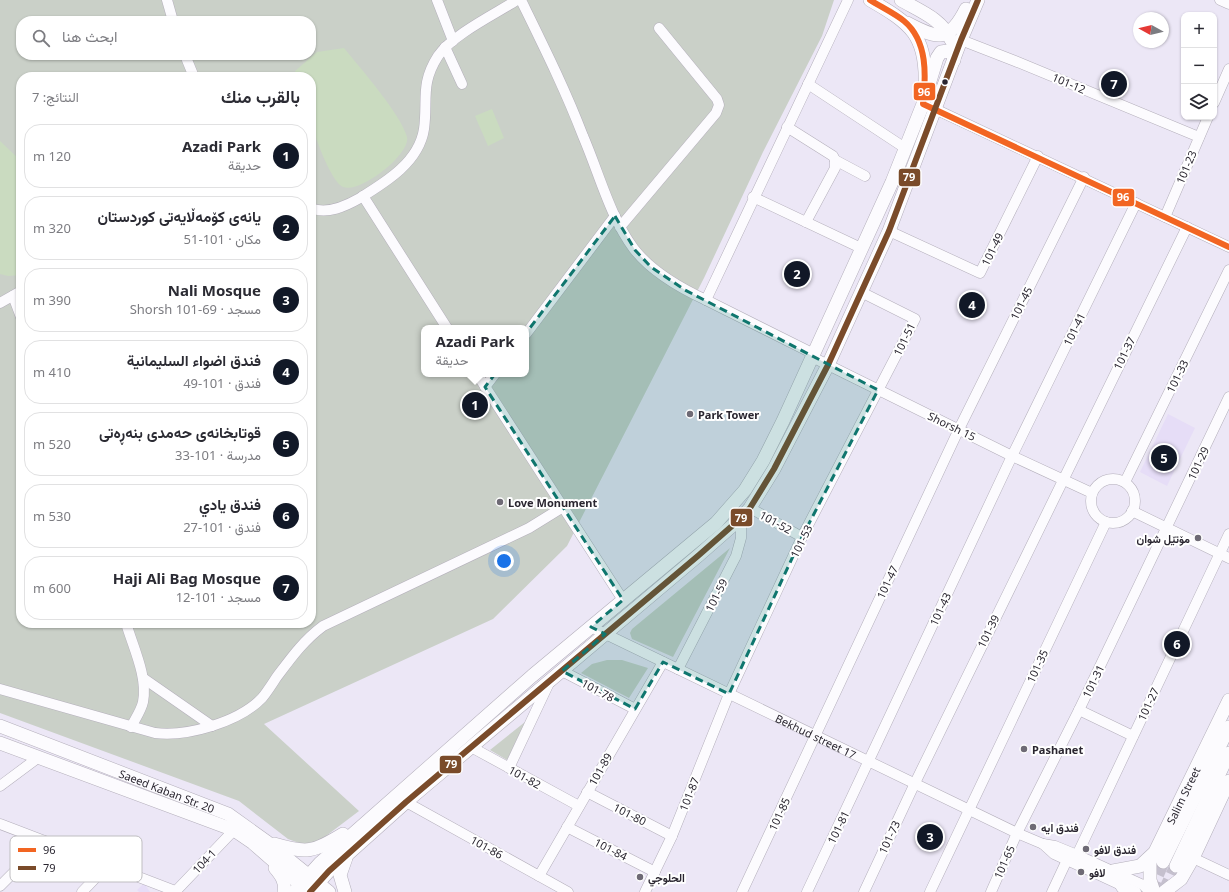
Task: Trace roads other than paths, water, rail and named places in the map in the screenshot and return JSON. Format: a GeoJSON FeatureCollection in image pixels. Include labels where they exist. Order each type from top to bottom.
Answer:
{"type":"FeatureCollection","features":[{"type":"Feature","properties":{"kind":"main road"},"geometry":{"type":"LineString","coordinates":[[870,0],[906,22],[932,35],[941,36],[948,33],[959,22],[970,0]]}},
{"type":"Feature","properties":{"kind":"main road"},"geometry":{"type":"LineString","coordinates":[[900,0],[938,22],[948,33],[952,43],[954,60]]}},
{"type":"Feature","properties":{"kind":"main road"},"geometry":{"type":"LineString","coordinates":[[954,60],[978,0]]}},
{"type":"Feature","properties":{"kind":"main road"},"geometry":{"type":"LineString","coordinates":[[302,886],[369,819],[591,627],[716,523],[745,490],[766,455],[813,355],[906,148],[929,106],[923,56],[913,31],[906,22]]}},
{"type":"Feature","properties":{"kind":"main road"},"geometry":{"type":"LineString","coordinates":[[314,888],[352,850],[406,802],[562,671],[741,518],[750,508],[774,468],[828,365],[889,231],[929,106],[939,55],[944,51],[948,51],[952,53],[954,60]]}},
{"type":"Feature","properties":{"kind":"main road","name":"Salim Street"},"geometry":{"type":"LineString","coordinates":[[1154,892],[1150,880],[1150,862],[1229,700]]}},
{"type":"Feature","properties":{"kind":"main road","name":"Saeed Kaban Str. 20"},"geometry":{"type":"LineString","coordinates":[[0,726],[228,814],[267,842],[302,886]]}},
{"type":"Feature","properties":{"kind":"main road","name":"Salim Street"},"geometry":{"type":"LineString","coordinates":[[1164,862],[1229,727]]}},
{"type":"Feature","properties":{"kind":"main road","name":"Saeed Kaban Str. 20"},"geometry":{"type":"LineString","coordinates":[[0,743],[234,830],[253,843],[302,886],[329,892]]}},
{"type":"Feature","properties":{"kind":"main road"},"geometry":{"type":"LineString","coordinates":[[1176,866],[1229,753]]}},
{"type":"Feature","properties":{"kind":"main road"},"geometry":{"type":"LineString","coordinates":[[1164,892],[1178,882],[1193,858],[1229,781]]}},
{"type":"Feature","properties":{"kind":"main road"},"geometry":{"type":"LineString","coordinates":[[267,842],[298,850],[311,850],[323,846],[369,819]]}},
{"type":"Feature","properties":{"kind":"main road"},"geometry":{"type":"LineString","coordinates":[[253,843],[282,878],[285,888],[284,892]]}},
{"type":"Feature","properties":{"kind":"main road"},"geometry":{"type":"LineString","coordinates":[[345,892],[340,875],[342,865],[352,850]]}},
{"type":"Feature","properties":{"kind":"main road"},"geometry":{"type":"LineString","coordinates":[[1113,871],[1140,866],[1155,851]]}},
{"type":"Feature","properties":{"kind":"main road"},"geometry":{"type":"LineString","coordinates":[[1149,872],[1158,884],[1164,885],[1178,882]]}},
{"type":"Feature","properties":{"kind":"street"},"geometry":{"type":"LineString","coordinates":[[166,0],[172,16]]}},
{"type":"Feature","properties":{"kind":"street"},"geometry":{"type":"LineString","coordinates":[[437,0],[462,84]]}},
{"type":"Feature","properties":{"kind":"street"},"geometry":{"type":"LineString","coordinates":[[316,209],[324,211],[337,208],[363,196],[397,173],[417,149],[424,128],[426,82],[430,69],[449,44],[517,0]]}},
{"type":"Feature","properties":{"kind":"street","name":"Shorsh 15"},"geometry":{"type":"LineString","coordinates":[[521,0],[558,78],[620,227],[635,250],[651,267],[685,290],[813,355],[828,365],[1012,456],[1092,493]]}},
{"type":"Feature","properties":{"kind":"street"},"geometry":{"type":"LineString","coordinates":[[706,300],[753,197],[848,0]]}},
{"type":"Feature","properties":{"kind":"street"},"geometry":{"type":"LineString","coordinates":[[1220,0],[1229,4]]}},
{"type":"Feature","properties":{"kind":"street"},"geometry":{"type":"LineString","coordinates":[[620,227],[716,112],[719,105],[717,99],[659,28]]}},
{"type":"Feature","properties":{"kind":"street","name":"101-12"},"geometry":{"type":"LineString","coordinates":[[961,40],[1016,61],[1199,137]]}},
{"type":"Feature","properties":{"kind":"street"},"geometry":{"type":"LineString","coordinates":[[187,60],[192,72]]}},
{"type":"Feature","properties":{"kind":"street"},"geometry":{"type":"LineString","coordinates":[[1217,97],[1229,71]]}},
{"type":"Feature","properties":{"kind":"street"},"geometry":{"type":"LineString","coordinates":[[808,84],[906,148]]}},
{"type":"Feature","properties":{"kind":"street"},"geometry":{"type":"LineString","coordinates":[[929,106],[1229,247]]}},
{"type":"Feature","properties":{"kind":"street","name":"101-23"},"geometry":{"type":"LineString","coordinates":[[1165,217],[1207,120]]}},
{"type":"Feature","properties":{"kind":"street"},"geometry":{"type":"LineString","coordinates":[[787,127],[833,156],[835,160],[865,176]]}},
{"type":"Feature","properties":{"kind":"street","name":"101-49"},"geometry":{"type":"LineString","coordinates":[[889,231],[980,274],[1038,156]]}},
{"type":"Feature","properties":{"kind":"street"},"geometry":{"type":"LineString","coordinates":[[806,222],[835,168],[835,160]]}},
{"type":"Feature","properties":{"kind":"street","name":"101-45"},"geometry":{"type":"LineString","coordinates":[[959,429],[1084,178]]}},
{"type":"Feature","properties":{"kind":"street"},"geometry":{"type":"LineString","coordinates":[[363,196],[445,325]]}},
{"type":"Feature","properties":{"kind":"street"},"geometry":{"type":"LineString","coordinates":[[753,197],[861,248]]}},
{"type":"Feature","properties":{"kind":"street","name":"101-41"},"geometry":{"type":"LineString","coordinates":[[1012,456],[1136,203]]}},
{"type":"Feature","properties":{"kind":"street"},"geometry":{"type":"LineString","coordinates":[[529,330],[615,216]]}},
{"type":"Feature","properties":{"kind":"street","name":"101-37"},"geometry":{"type":"LineString","coordinates":[[1062,480],[1187,227]]}},
{"type":"Feature","properties":{"kind":"street","name":"101-33"},"geometry":{"type":"LineString","coordinates":[[1124,482],[1229,270]]}},
{"type":"Feature","properties":{"kind":"street","name":"101-51"},"geometry":{"type":"LineString","coordinates":[[861,292],[915,319],[878,390]]}},
{"type":"Feature","properties":{"kind":"street"},"geometry":{"type":"LineString","coordinates":[[0,303],[16,294]]}},
{"type":"Feature","properties":{"kind":"street"},"geometry":{"type":"LineString","coordinates":[[479,377],[623,600]]}},
{"type":"Feature","properties":{"kind":"street"},"geometry":{"type":"LineString","coordinates":[[485,387],[493,377]]}},
{"type":"Feature","properties":{"kind":"street","name":"101-53"},"geometry":{"type":"LineString","coordinates":[[729,694],[802,537],[878,390]]}},
{"type":"Feature","properties":{"kind":"street","name":"101-29"},"geometry":{"type":"LineString","coordinates":[[1166,529],[1229,397]]}},
{"type":"Feature","properties":{"kind":"street","name":"101-47"},"geometry":{"type":"LineString","coordinates":[[815,736],[959,429]]}},
{"type":"Feature","properties":{"kind":"street","name":"101-43"},"geometry":{"type":"LineString","coordinates":[[869,762],[1012,456]]}},
{"type":"Feature","properties":{"kind":"street"},"geometry":{"type":"LineString","coordinates":[[1118,479],[1124,482],[1133,492],[1134,504],[1132,510],[1124,520],[1112,523],[1106,522],[1094,513],[1090,500],[1092,493],[1095,487],[1106,480],[1118,479]]}},
{"type":"Feature","properties":{"kind":"street","name":"101-39"},"geometry":{"type":"LineString","coordinates":[[915,783],[1062,480]]}},
{"type":"Feature","properties":{"kind":"street"},"geometry":{"type":"LineString","coordinates":[[0,689],[155,733],[175,734],[212,726],[238,714],[262,698],[297,649],[323,626],[529,528],[563,507]]}},
{"type":"Feature","properties":{"kind":"street","name":"101-52"},"geometry":{"type":"LineString","coordinates":[[750,508],[802,537]]}},
{"type":"Feature","properties":{"kind":"street"},"geometry":{"type":"LineString","coordinates":[[1132,510],[1166,529],[1224,556]]}},
{"type":"Feature","properties":{"kind":"street","name":"101-59"},"geometry":{"type":"LineString","coordinates":[[678,669],[736,556],[741,538],[741,518]]}},
{"type":"Feature","properties":{"kind":"street","name":"101-35"},"geometry":{"type":"LineString","coordinates":[[930,892],[1106,522]]}},
{"type":"Feature","properties":{"kind":"street","name":"101-31"},"geometry":{"type":"LineString","coordinates":[[1017,833],[1079,710],[1166,529]]}},
{"type":"Feature","properties":{"kind":"street","name":"101-27"},"geometry":{"type":"LineString","coordinates":[[1077,855],[1133,736],[1224,556],[1229,534]]}},
{"type":"Feature","properties":{"kind":"street","name":"Bekhud street 17"},"geometry":{"type":"LineString","coordinates":[[591,627],[1017,833],[1043,844],[1055,846],[1113,871],[1138,888]]}},
{"type":"Feature","properties":{"kind":"street"},"geometry":{"type":"LineString","coordinates":[[128,628],[143,678],[144,693],[143,703],[131,727]]}},
{"type":"Feature","properties":{"kind":"street","name":"101-89"},"geometry":{"type":"LineString","coordinates":[[539,876],[663,662]]}},
{"type":"Feature","properties":{"kind":"street","name":"101-78"},"geometry":{"type":"LineString","coordinates":[[562,671],[635,709]]}},
{"type":"Feature","properties":{"kind":"street"},"geometry":{"type":"LineString","coordinates":[[143,678],[212,726]]}},
{"type":"Feature","properties":{"kind":"street"},"geometry":{"type":"LineString","coordinates":[[509,768],[550,680]]}},
{"type":"Feature","properties":{"kind":"street"},"geometry":{"type":"LineString","coordinates":[[0,681],[10,692]]}},
{"type":"Feature","properties":{"kind":"street","name":"101-87"},"geometry":{"type":"LineString","coordinates":[[645,892],[672,836],[729,694]]}},
{"type":"Feature","properties":{"kind":"street"},"geometry":{"type":"LineString","coordinates":[[1079,710],[1133,736]]}},
{"type":"Feature","properties":{"kind":"street","name":"101-85"},"geometry":{"type":"LineString","coordinates":[[742,892],[815,736]]}},
{"type":"Feature","properties":{"kind":"street","name":"101-82"},"geometry":{"type":"LineString","coordinates":[[471,747],[579,806]]}},
{"type":"Feature","properties":{"kind":"street"},"geometry":{"type":"LineString","coordinates":[[0,786],[39,757]]}},
{"type":"Feature","properties":{"kind":"street","name":"101-81"},"geometry":{"type":"LineString","coordinates":[[806,892],[869,762]]}},
{"type":"Feature","properties":{"kind":"street","name":"101-73"},"geometry":{"type":"LineString","coordinates":[[864,892],[915,783]]}},
{"type":"Feature","properties":{"kind":"street","name":"101-80"},"geometry":{"type":"LineString","coordinates":[[587,792],[672,836]]}},
{"type":"Feature","properties":{"kind":"street","name":"101-86"},"geometry":{"type":"LineString","coordinates":[[406,802],[568,892]]}},
{"type":"Feature","properties":{"kind":"street"},"geometry":{"type":"LineString","coordinates":[[0,824],[32,836]]}},
{"type":"Feature","properties":{"kind":"street","name":"101-84"},"geometry":{"type":"LineString","coordinates":[[567,827],[655,872]]}},
{"type":"Feature","properties":{"kind":"street","name":"104-1"},"geometry":{"type":"LineString","coordinates":[[178,891],[234,830]]}},
{"type":"Feature","properties":{"kind":"street","name":"101-65"},"geometry":{"type":"LineString","coordinates":[[990,892],[1017,833]]}},
{"type":"Feature","properties":{"kind":"street","name":"Bekhud street 17"},"geometry":{"type":"LineString","coordinates":[[1043,844],[1051,852],[1124,889],[1138,888]]}},
{"type":"Feature","properties":{"kind":"street"},"geometry":{"type":"LineString","coordinates":[[1193,858],[1229,875]]}},
{"type":"Feature","properties":{"kind":"street"},"geometry":{"type":"LineString","coordinates":[[1052,892],[1067,860]]}},
{"type":"Feature","properties":{"kind":"street"},"geometry":{"type":"LineString","coordinates":[[0,886],[10,876]]}},
{"type":"Feature","properties":{"kind":"street"},"geometry":{"type":"LineString","coordinates":[[142,878],[178,891]]}},
{"type":"Feature","properties":{"kind":"street"},"geometry":{"type":"LineString","coordinates":[[82,892],[92,882]]}},
{"type":"Feature","properties":{"kind":"street"},"geometry":{"type":"LineString","coordinates":[[1138,888],[1150,892]]}},
{"type":"Feature","properties":{"kind":"tunnel"},"geometry":{"type":"LineString","coordinates":[[1150,892],[1163,862]]}},
{"type":"Feature","properties":{"kind":"tunnel"},"geometry":{"type":"LineString","coordinates":[[1164,892],[1176,866]]}},
{"type":"Feature","properties":{"kind":"place","name":"Haji Ali Bag Mosque"},"geometry":{"type":"Point","coordinates":[1114,84]}},
{"type":"Feature","properties":{"kind":"place","name":"یانەی کۆمەڵایەتی کوردستان"},"geometry":{"type":"Point","coordinates":[797,274]}},
{"type":"Feature","properties":{"kind":"place","name":"فندق اضواء السليمانية"},"geometry":{"type":"Point","coordinates":[972,305]}},
{"type":"Feature","properties":{"kind":"place","name":"Azadi Park"},"geometry":{"type":"Point","coordinates":[475,405]}},
{"type":"Feature","properties":{"kind":"place","name":"Park Tower"},"geometry":{"type":"Point","coordinates":[690,414]}},
{"type":"Feature","properties":{"kind":"place","name":"قوتابخانەی حەمدی بنەڕەتی"},"geometry":{"type":"Point","coordinates":[1164,458]}},
{"type":"Feature","properties":{"kind":"place","name":"Love Monument"},"geometry":{"type":"Point","coordinates":[500,502]}},
{"type":"Feature","properties":{"kind":"place","name":"مۆتێل شوان"},"geometry":{"type":"Point","coordinates":[1198,538]}},
{"type":"Feature","properties":{"kind":"place","name":"فندق يادي"},"geometry":{"type":"Point","coordinates":[1177,644]}},
{"type":"Feature","properties":{"kind":"place","name":"Pashanet"},"geometry":{"type":"Point","coordinates":[1024,749]}},
{"type":"Feature","properties":{"kind":"place","name":"فندق ايه"},"geometry":{"type":"Point","coordinates":[1033,827]}},
{"type":"Feature","properties":{"kind":"place","name":"Nali Mosque"},"geometry":{"type":"Point","coordinates":[930,837]}},
{"type":"Feature","properties":{"kind":"place","name":"فندق لافو"},"geometry":{"type":"Point","coordinates":[1086,849]}},
{"type":"Feature","properties":{"kind":"place","name":"لافو"},"geometry":{"type":"Point","coordinates":[1081,872]}},
{"type":"Feature","properties":{"kind":"place","name":"الحلوجي"},"geometry":{"type":"Point","coordinates":[640,877]}}]}
